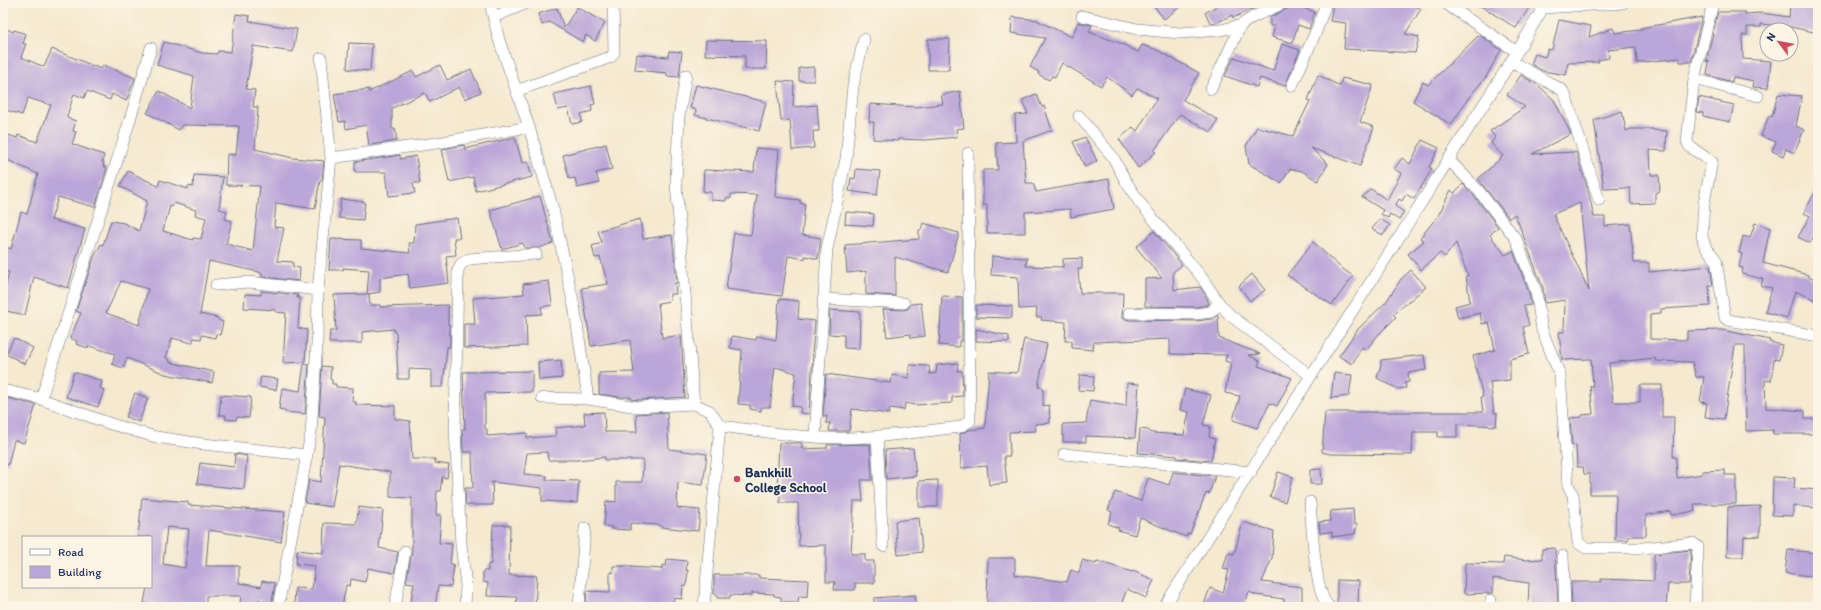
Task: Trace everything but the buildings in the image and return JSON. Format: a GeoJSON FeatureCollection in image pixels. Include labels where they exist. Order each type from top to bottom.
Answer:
{"type":"FeatureCollection","features":[{"type":"Feature","properties":{"kind":"street"},"geometry":{"type":"LineString","coordinates":[[490,3],[499,40],[529,127],[553,209],[575,311],[588,399]]}},
{"type":"Feature","properties":{"kind":"street"},"geometry":{"type":"LineString","coordinates":[[494,18],[527,3]]}},
{"type":"Feature","properties":{"kind":"street"},"geometry":{"type":"LineString","coordinates":[[516,91],[611,57],[614,53],[613,3]]}},
{"type":"Feature","properties":{"kind":"street"},"geometry":{"type":"LineString","coordinates":[[1082,16],[1137,29],[1180,33],[1221,30],[1241,25],[1284,3]]}},
{"type":"Feature","properties":{"kind":"street"},"geometry":{"type":"LineString","coordinates":[[1292,86],[1318,29],[1326,3]]}},
{"type":"Feature","properties":{"kind":"street"},"geometry":{"type":"LineString","coordinates":[[1445,3],[1514,56],[1562,90],[1566,97],[1599,200]]}},
{"type":"Feature","properties":{"kind":"street"},"geometry":{"type":"LineString","coordinates":[[1164,607],[1251,472],[1514,56],[1544,6],[1623,3]]}},
{"type":"Feature","properties":{"kind":"street"},"geometry":{"type":"LineString","coordinates":[[1713,3],[1694,79],[1686,141],[1689,146],[1712,162],[1704,203],[1702,236],[1705,246],[1716,260],[1725,318],[1728,320],[1818,336]]}},
{"type":"Feature","properties":{"kind":"street"},"geometry":{"type":"LineString","coordinates":[[1211,89],[1241,25]]}},
{"type":"Feature","properties":{"kind":"street"},"geometry":{"type":"LineString","coordinates":[[815,436],[827,249],[846,159],[853,86],[864,39]]}},
{"type":"Feature","properties":{"kind":"street"},"geometry":{"type":"LineString","coordinates":[[41,399],[129,123],[151,48]]}},
{"type":"Feature","properties":{"kind":"street"},"geometry":{"type":"LineString","coordinates":[[278,607],[311,433],[317,343],[318,290],[331,158],[321,58]]}},
{"type":"Feature","properties":{"kind":"street"},"geometry":{"type":"LineString","coordinates":[[686,74],[679,116],[676,183],[694,404]]}},
{"type":"Feature","properties":{"kind":"street"},"geometry":{"type":"LineString","coordinates":[[1694,79],[1758,96]]}},
{"type":"Feature","properties":{"kind":"street"},"geometry":{"type":"LineString","coordinates":[[1078,116],[1114,158],[1125,180],[1140,203],[1200,275],[1218,303],[1231,316],[1311,376]]}},
{"type":"Feature","properties":{"kind":"street"},"geometry":{"type":"LineString","coordinates":[[331,158],[443,142],[529,127]]}},
{"type":"Feature","properties":{"kind":"street"},"geometry":{"type":"LineString","coordinates":[[720,426],[847,438],[960,427],[970,420],[968,153]]}},
{"type":"Feature","properties":{"kind":"street"},"geometry":{"type":"LineString","coordinates":[[1448,159],[1478,191],[1516,240],[1536,291],[1542,330],[1560,376],[1568,485],[1573,495],[1578,543],[1586,548],[1643,548],[1693,543],[1698,547],[1695,607]]}},
{"type":"Feature","properties":{"kind":"street"},"geometry":{"type":"LineString","coordinates":[[465,607],[466,585],[461,544],[455,429],[458,270],[461,264],[469,260],[536,254]]}},
{"type":"Feature","properties":{"kind":"street"},"geometry":{"type":"LineString","coordinates":[[216,285],[248,282],[318,290]]}},
{"type":"Feature","properties":{"kind":"street"},"geometry":{"type":"LineString","coordinates":[[823,299],[904,303]]}},
{"type":"Feature","properties":{"kind":"street"},"geometry":{"type":"LineString","coordinates":[[1129,312],[1196,314],[1212,312],[1218,303]]}},
{"type":"Feature","properties":{"kind":"street"},"geometry":{"type":"LineString","coordinates":[[3,390],[41,399],[110,424],[156,437],[204,444],[307,455]]}},
{"type":"Feature","properties":{"kind":"street"},"geometry":{"type":"LineString","coordinates":[[542,398],[588,399],[638,408],[694,404],[710,411],[720,426],[704,607]]}},
{"type":"Feature","properties":{"kind":"street"},"geometry":{"type":"LineString","coordinates":[[877,436],[883,546]]}},
{"type":"Feature","properties":{"kind":"street"},"geometry":{"type":"LineString","coordinates":[[1064,454],[1251,472]]}},
{"type":"Feature","properties":{"kind":"street"},"geometry":{"type":"LineString","coordinates":[[1310,502],[1317,575],[1324,601],[1330,607]]}},
{"type":"Feature","properties":{"kind":"street"},"geometry":{"type":"LineString","coordinates":[[579,607],[586,528]]}},
{"type":"Feature","properties":{"kind":"street"},"geometry":{"type":"LineString","coordinates":[[395,607],[405,551]]}},
{"type":"Feature","properties":{"kind":"street"},"geometry":{"type":"LineString","coordinates":[[1564,556],[1565,607]]}},
{"type":"Feature","properties":{"kind":"place","name":"Bankhill College School"},"geometry":{"type":"Point","coordinates":[737,479]}}]}
